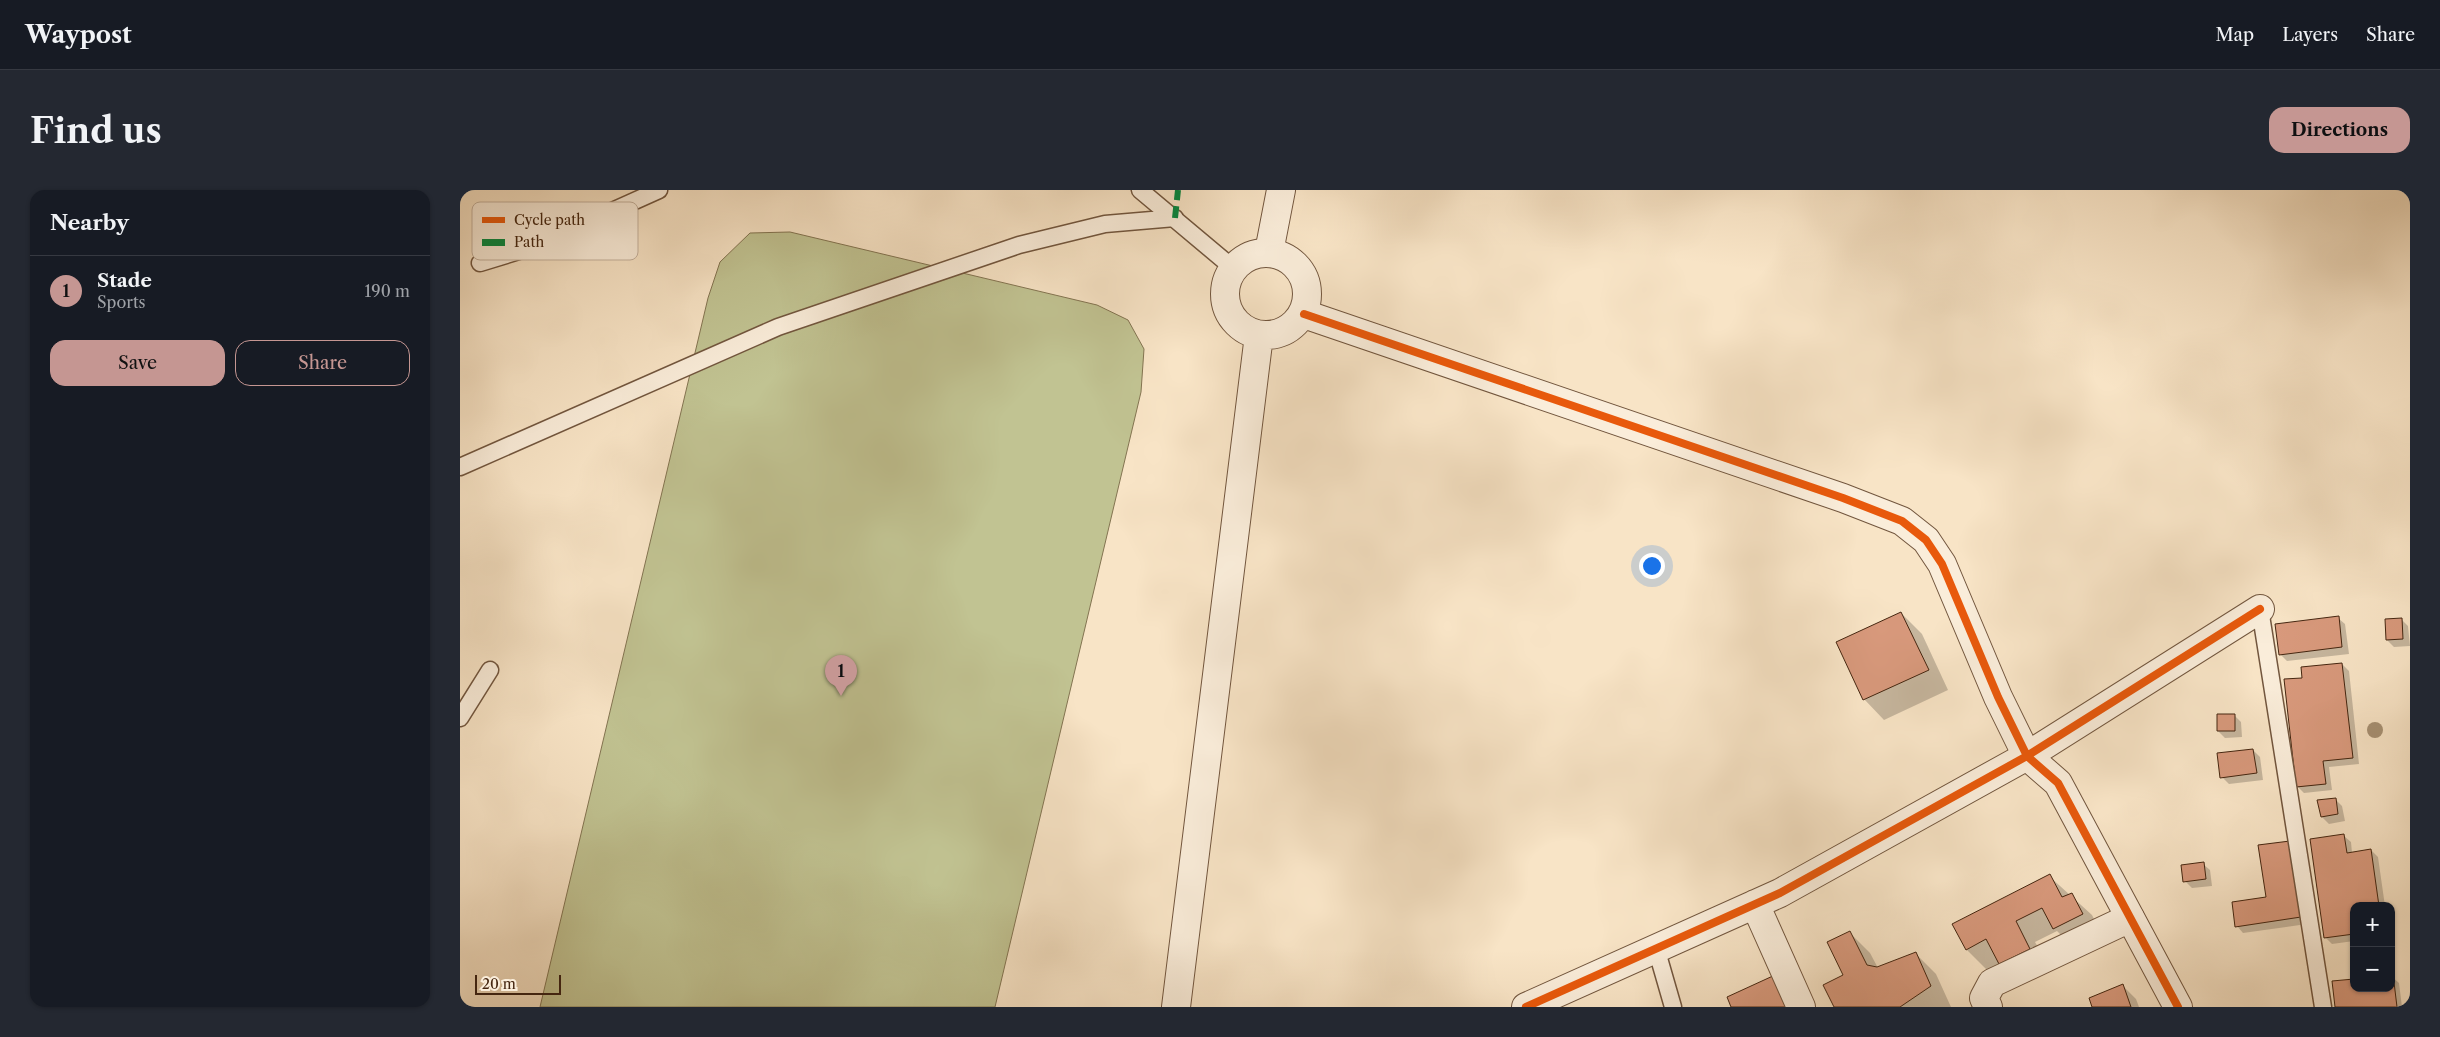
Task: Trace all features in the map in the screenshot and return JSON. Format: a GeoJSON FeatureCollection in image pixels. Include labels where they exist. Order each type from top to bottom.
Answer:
{"type":"FeatureCollection","features":[{"type":"Feature","properties":{"kind":"street"},"geometry":{"type":"LineString","coordinates":[[1269,252],[1281,190]]}},
{"type":"Feature","properties":{"kind":"street"},"geometry":{"type":"LineString","coordinates":[[1269,252],[1283,256],[1294,263],[1303,274],[1308,287],[1308,301],[1304,314],[1296,324],[1285,332],[1259,335],[1246,330],[1234,321],[1227,309],[1224,295],[1226,281],[1233,268],[1249,256],[1269,252]]}},
{"type":"Feature","properties":{"kind":"street"},"geometry":{"type":"LineString","coordinates":[[1304,314],[1843,498],[1902,521],[1926,540],[1942,564],[1998,696],[2027,756],[2058,783],[2178,1007]]}},
{"type":"Feature","properties":{"kind":"street"},"geometry":{"type":"LineString","coordinates":[[1176,1007],[1259,335]]}},
{"type":"Feature","properties":{"kind":"street"},"geometry":{"type":"LineString","coordinates":[[1526,1007],[1789,888],[2027,756],[2260,608]]}},
{"type":"Feature","properties":{"kind":"street"},"geometry":{"type":"LineString","coordinates":[[1755,904],[1801,1007]]}},
{"type":"Feature","properties":{"kind":"street"},"geometry":{"type":"LineString","coordinates":[[1988,1007],[1984,998],[1992,983],[2130,918]]}},
{"type":"Feature","properties":{"kind":"lane"},"geometry":{"type":"LineString","coordinates":[[632,202],[659,190]]}},
{"type":"Feature","properties":{"kind":"lane"},"geometry":{"type":"LineString","coordinates":[[1140,190],[1152,203],[1175,218],[1233,268]]}},
{"type":"Feature","properties":{"kind":"lane"},"geometry":{"type":"LineString","coordinates":[[460,467],[778,327],[1045,238],[1105,224],[1175,218]]}},
{"type":"Feature","properties":{"kind":"lane"},"geometry":{"type":"LineString","coordinates":[[480,263],[490,260]]}},
{"type":"Feature","properties":{"kind":"lane"},"geometry":{"type":"LineString","coordinates":[[2260,608],[2323,1007]]}},
{"type":"Feature","properties":{"kind":"lane"},"geometry":{"type":"LineString","coordinates":[[460,718],[490,670]]}},
{"type":"Feature","properties":{"kind":"lane"},"geometry":{"type":"LineString","coordinates":[[1656,948],[1673,1007]]}},
{"type":"Feature","properties":{"kind":"green space"},"geometry":{"type":"Polygon","coordinates":[[[790,232],[1097,305],[1128,320],[1144,349],[1141,392],[995,1007],[540,1007],[708,298],[720,262],[750,233],[790,232]]]}},
{"type":"Feature","properties":{"kind":"building"},"geometry":{"type":"Polygon","coordinates":[[[1901,612],[1929,670],[1863,700],[1836,642],[1901,612]]]}},
{"type":"Feature","properties":{"kind":"building"},"geometry":{"type":"Polygon","coordinates":[[[2339,616],[2342,647],[2279,655],[2275,624],[2339,616]]]}},
{"type":"Feature","properties":{"kind":"building"},"geometry":{"type":"Polygon","coordinates":[[[2402,618],[2403,639],[2386,640],[2385,619],[2402,618]]]}},
{"type":"Feature","properties":{"kind":"building"},"geometry":{"type":"Polygon","coordinates":[[[2342,663],[2353,758],[2323,761],[2326,784],[2296,787],[2284,679],[2302,678],[2301,667],[2342,663]]]}},
{"type":"Feature","properties":{"kind":"building"},"geometry":{"type":"Polygon","coordinates":[[[2217,714],[2235,714],[2235,731],[2217,731],[2217,714]]]}},
{"type":"Feature","properties":{"kind":"building"},"geometry":{"type":"Polygon","coordinates":[[[2253,749],[2257,773],[2220,778],[2217,753],[2253,749]]]}},
{"type":"Feature","properties":{"kind":"building"},"geometry":{"type":"Polygon","coordinates":[[[2336,798],[2338,814],[2321,817],[2317,800],[2336,798]]]}},
{"type":"Feature","properties":{"kind":"building"},"geometry":{"type":"Polygon","coordinates":[[[2344,834],[2347,853],[2371,849],[2378,902],[2350,902],[2350,935],[2324,938],[2310,839],[2344,834]]]}},
{"type":"Feature","properties":{"kind":"building"},"geometry":{"type":"Polygon","coordinates":[[[2290,841],[2301,917],[2235,927],[2232,902],[2266,897],[2258,845],[2290,841]]]}},
{"type":"Feature","properties":{"kind":"building"},"geometry":{"type":"Polygon","coordinates":[[[2204,862],[2206,879],[2183,882],[2181,865],[2204,862]]]}},
{"type":"Feature","properties":{"kind":"building"},"geometry":{"type":"Polygon","coordinates":[[[2050,874],[2062,897],[2072,893],[2083,914],[2053,929],[2042,908],[2016,921],[2030,949],[1999,964],[1986,939],[1966,950],[1952,924],[2050,874]]]}},
{"type":"Feature","properties":{"kind":"building"},"geometry":{"type":"Polygon","coordinates":[[[1850,931],[1867,965],[1877,967],[1916,952],[1931,986],[1900,1007],[1834,1007],[1823,985],[1843,975],[1827,942],[1850,931]]]}},
{"type":"Feature","properties":{"kind":"building"},"geometry":{"type":"Polygon","coordinates":[[[1775,975],[1788,1007],[1731,1007],[1727,997],[1775,975]]]}},
{"type":"Feature","properties":{"kind":"building"},"geometry":{"type":"Polygon","coordinates":[[[2350,979],[2350,992],[2395,990],[2397,1007],[2335,1007],[2332,981],[2350,979]]]}},
{"type":"Feature","properties":{"kind":"building"},"geometry":{"type":"Polygon","coordinates":[[[2123,984],[2131,1007],[2092,1007],[2089,998],[2123,984]]]}},
{"type":"Feature","properties":{"kind":"marked path"},"geometry":{"type":"LineString","coordinates":[[1175,218],[1178,190]]}},
{"type":"Feature","properties":{"kind":"cycle path"},"geometry":{"type":"LineString","coordinates":[[1304,314],[1843,498],[1902,521],[1926,540],[1942,564],[1998,697],[2027,756],[2058,783],[2178,1007]]}},
{"type":"Feature","properties":{"kind":"cycle path"},"geometry":{"type":"LineString","coordinates":[[1526,1007],[1780,893],[2027,756],[2260,609]]}},
{"type":"Feature","properties":{"kind":"place","name":"Stade"},"geometry":{"type":"Point","coordinates":[841,696]}}]}
